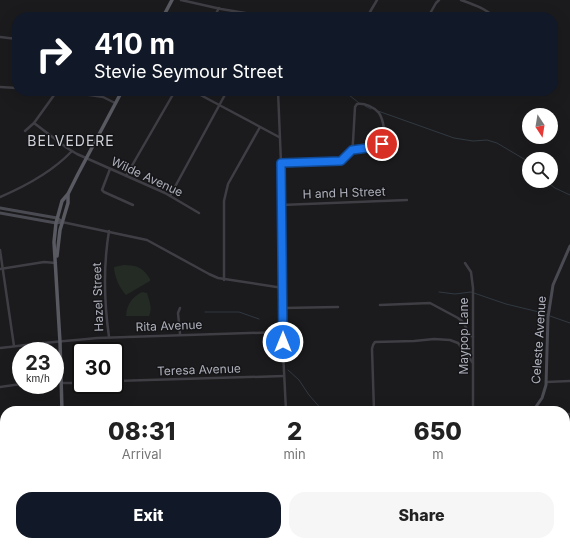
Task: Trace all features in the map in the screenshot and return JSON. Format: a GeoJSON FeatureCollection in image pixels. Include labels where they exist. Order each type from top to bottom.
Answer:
{"type":"FeatureCollection","features":[{"type":"Feature","properties":{"kind":"main road"},"geometry":{"type":"LineString","coordinates":[[166,12],[172,0]]}},
{"type":"Feature","properties":{"kind":"main road"},"geometry":{"type":"LineString","coordinates":[[58,342],[54,242],[57,218],[62,201],[68,194],[120,96]]}},
{"type":"Feature","properties":{"kind":"main road"},"geometry":{"type":"LineString","coordinates":[[56,263],[62,222],[68,203],[68,194]]}},
{"type":"Feature","properties":{"kind":"main road"},"geometry":{"type":"LineString","coordinates":[[61,394],[62,406]]}},
{"type":"Feature","properties":{"kind":"street"},"geometry":{"type":"LineString","coordinates":[[181,0],[242,12]]}},
{"type":"Feature","properties":{"kind":"street"},"geometry":{"type":"LineString","coordinates":[[370,12],[377,0]]}},
{"type":"Feature","properties":{"kind":"street"},"geometry":{"type":"LineString","coordinates":[[431,12],[439,0]]}},
{"type":"Feature","properties":{"kind":"street"},"geometry":{"type":"LineString","coordinates":[[461,0],[488,12]]}},
{"type":"Feature","properties":{"kind":"street"},"geometry":{"type":"LineString","coordinates":[[475,5],[477,0]]}},
{"type":"Feature","properties":{"kind":"street"},"geometry":{"type":"LineString","coordinates":[[217,12],[219,8]]}},
{"type":"Feature","properties":{"kind":"street"},"geometry":{"type":"LineString","coordinates":[[0,37],[12,38]]}},
{"type":"Feature","properties":{"kind":"street"},"geometry":{"type":"LineString","coordinates":[[0,86],[12,87]]}},
{"type":"Feature","properties":{"kind":"street"},"geometry":{"type":"LineString","coordinates":[[25,131],[34,123],[54,96]]}},
{"type":"Feature","properties":{"kind":"street"},"geometry":{"type":"LineString","coordinates":[[94,96],[103,97],[116,103]]}},
{"type":"Feature","properties":{"kind":"street"},"geometry":{"type":"LineString","coordinates":[[126,176],[172,96]]}},
{"type":"Feature","properties":{"kind":"street"},"geometry":{"type":"LineString","coordinates":[[203,96],[279,137]]}},
{"type":"Feature","properties":{"kind":"street"},"geometry":{"type":"LineString","coordinates":[[170,196],[224,96]]}},
{"type":"Feature","properties":{"kind":"street"},"geometry":{"type":"LineString","coordinates":[[278,96],[281,163],[283,332],[286,406]]}},
{"type":"Feature","properties":{"kind":"street"},"geometry":{"type":"LineString","coordinates":[[281,163],[341,161],[352,150],[375,147],[382,144],[384,141],[382,119],[379,113],[370,106],[357,104],[355,107],[352,150]]}},
{"type":"Feature","properties":{"kind":"street","name":"Wilde Avenue"},"geometry":{"type":"LineString","coordinates":[[34,123],[72,151],[170,196],[199,212]]}},
{"type":"Feature","properties":{"kind":"street"},"geometry":{"type":"LineString","coordinates":[[224,280],[225,192],[260,127]]}},
{"type":"Feature","properties":{"kind":"street"},"geometry":{"type":"LineString","coordinates":[[0,197],[20,189],[41,176],[72,151]]}},
{"type":"Feature","properties":{"kind":"street"},"geometry":{"type":"LineString","coordinates":[[110,169],[102,190],[133,205]]}},
{"type":"Feature","properties":{"kind":"street","name":"H and H Street"},"geometry":{"type":"LineString","coordinates":[[281,205],[407,200]]}},
{"type":"Feature","properties":{"kind":"street"},"geometry":{"type":"LineString","coordinates":[[0,208],[57,218],[62,222]]}},
{"type":"Feature","properties":{"kind":"street"},"geometry":{"type":"LineString","coordinates":[[0,213],[56,223],[62,222],[147,240],[209,274],[224,280],[283,288]]}},
{"type":"Feature","properties":{"kind":"street","name":"Hazel Street"},"geometry":{"type":"LineString","coordinates":[[109,231],[104,272],[105,302],[109,337]]}},
{"type":"Feature","properties":{"kind":"street","name":"Celeste Avenue"},"geometry":{"type":"LineString","coordinates":[[536,406],[544,394],[546,382],[550,298],[554,281],[570,246]]}},
{"type":"Feature","properties":{"kind":"street"},"geometry":{"type":"LineString","coordinates":[[0,250],[1,268],[13,342]]}},
{"type":"Feature","properties":{"kind":"street"},"geometry":{"type":"LineString","coordinates":[[1,268],[44,262],[56,263]]}},
{"type":"Feature","properties":{"kind":"street","name":"Maypop Lane"},"geometry":{"type":"LineString","coordinates":[[465,263],[472,279],[473,406]]}},
{"type":"Feature","properties":{"kind":"street"},"geometry":{"type":"LineString","coordinates":[[380,305],[430,303],[463,322],[473,338]]}},
{"type":"Feature","properties":{"kind":"street"},"geometry":{"type":"LineString","coordinates":[[283,308],[338,307]]}},
{"type":"Feature","properties":{"kind":"street"},"geometry":{"type":"LineString","coordinates":[[180,308],[178,313],[180,334]]}},
{"type":"Feature","properties":{"kind":"street","name":"Rita Avenue"},"geometry":{"type":"LineString","coordinates":[[58,342],[109,337],[283,332]]}},
{"type":"Feature","properties":{"kind":"street"},"geometry":{"type":"LineString","coordinates":[[374,406],[372,349],[375,342],[434,339],[450,340],[458,344],[473,363]]}},
{"type":"Feature","properties":{"kind":"street","name":"Rita Avenue"},"geometry":{"type":"LineString","coordinates":[[0,348],[12,346]]}},
{"type":"Feature","properties":{"kind":"street","name":"Teresa Avenue"},"geometry":{"type":"LineString","coordinates":[[124,381],[285,376]]}},
{"type":"Feature","properties":{"kind":"street"},"geometry":{"type":"LineString","coordinates":[[546,382],[570,382]]}},
{"type":"Feature","properties":{"kind":"street"},"geometry":{"type":"LineString","coordinates":[[0,387],[12,385]]}},
{"type":"Feature","properties":{"kind":"shaded area"},"geometry":{"type":"Polygon","coordinates":[[[124,265],[140,268],[147,275],[150,281],[126,295],[118,282],[114,267],[124,265]]]}},
{"type":"Feature","properties":{"kind":"shaded area"},"geometry":{"type":"Polygon","coordinates":[[[142,292],[147,293],[149,299],[151,307],[149,316],[126,316],[131,301],[135,296],[142,292]]]}},
{"type":"Feature","properties":{"kind":"waterway"},"geometry":{"type":"LineString","coordinates":[[350,96],[359,103]]}},
{"type":"Feature","properties":{"kind":"waterway"},"geometry":{"type":"LineString","coordinates":[[365,106],[371,109]]}},
{"type":"Feature","properties":{"kind":"waterway"},"geometry":{"type":"LineString","coordinates":[[378,111],[454,138],[473,141],[487,140],[497,143],[522,158]]}},
{"type":"Feature","properties":{"kind":"waterway"},"geometry":{"type":"LineString","coordinates":[[555,188],[570,195]]}},
{"type":"Feature","properties":{"kind":"waterway"},"geometry":{"type":"LineString","coordinates":[[439,292],[455,294],[471,292],[506,304],[547,315]]}},
{"type":"Feature","properties":{"kind":"waterway"},"geometry":{"type":"LineString","coordinates":[[205,312],[239,312],[259,319]]}},
{"type":"Feature","properties":{"kind":"waterway"},"geometry":{"type":"LineString","coordinates":[[550,316],[570,323]]}},
{"type":"Feature","properties":{"kind":"waterway"},"geometry":{"type":"LineString","coordinates":[[288,370],[299,380],[319,406]]}},
{"type":"Feature","properties":{"kind":"district","name":"BELVEDERE"},"geometry":{"type":"Point","coordinates":[71,141]}},
{"type":"Feature","properties":{"kind":"route"},"geometry":{"type":"LineString","coordinates":[[283,342],[281,163],[341,161],[352,150],[375,147],[382,144]]}}]}
